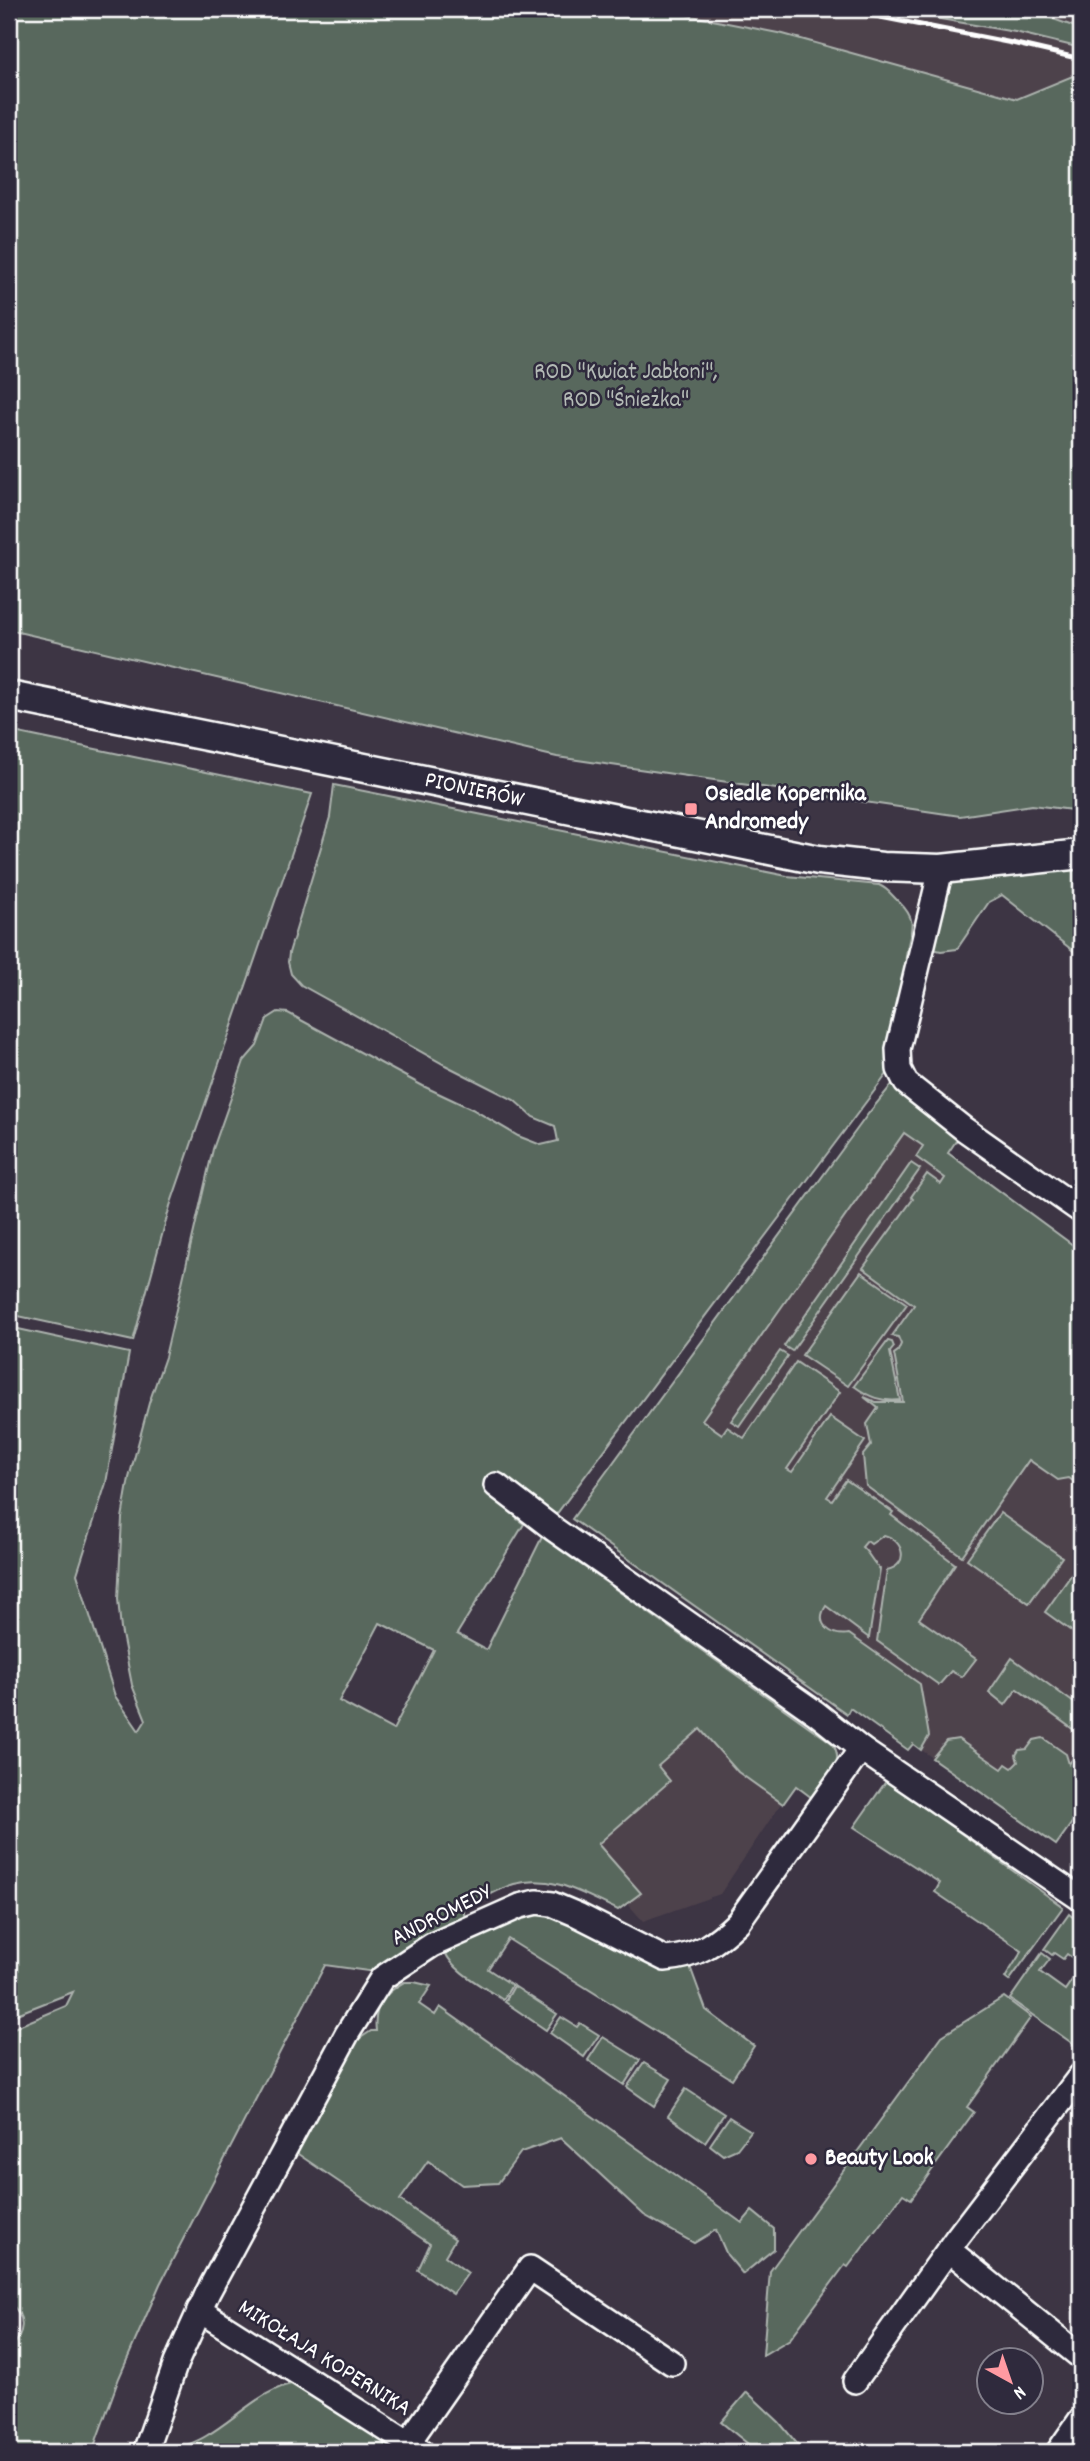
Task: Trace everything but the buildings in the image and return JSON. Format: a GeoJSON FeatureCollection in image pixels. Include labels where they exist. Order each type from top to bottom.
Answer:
{"type":"FeatureCollection","features":[{"type":"Feature","properties":{"kind":"street","name":"PIONIERÓW"},"geometry":{"type":"LineString","coordinates":[[9,696],[819,860],[941,869],[1081,854]]}},
{"type":"Feature","properties":{"kind":"street"},"geometry":{"type":"LineString","coordinates":[[941,869],[898,1049],[901,1076],[964,1129],[1081,1211]]}},
{"type":"Feature","properties":{"kind":"street"},"geometry":{"type":"LineString","coordinates":[[496,1485],[555,1530],[816,1713],[861,1749],[1081,1899]]}},
{"type":"Feature","properties":{"kind":"street","name":"ANDROMEDY"},"geometry":{"type":"LineString","coordinates":[[145,2452],[176,2363],[199,2310],[347,2034],[382,1978],[432,1945],[520,1906],[537,1902],[552,1904],[569,1911],[665,1959],[682,1958],[700,1952],[719,1940],[738,1922],[861,1749]]}},
{"type":"Feature","properties":{"kind":"street"},"geometry":{"type":"LineString","coordinates":[[855,2381],[949,2250],[1081,2075]]}},
{"type":"Feature","properties":{"kind":"street"},"geometry":{"type":"LineString","coordinates":[[949,2250],[1081,2357]]}},
{"type":"Feature","properties":{"kind":"street"},"geometry":{"type":"LineString","coordinates":[[415,2448],[530,2268],[672,2363]]}},
{"type":"Feature","properties":{"kind":"street","name":"MIKOŁAJA KOPERNIKA"},"geometry":{"type":"LineString","coordinates":[[199,2310],[415,2448]]}},
{"type":"Feature","properties":{"kind":"street"},"geometry":{"type":"LineString","coordinates":[[1058,2452],[1081,2419]]}},
{"type":"Feature","properties":{"kind":"shaded area"},"geometry":{"type":"Polygon","coordinates":[[[656,9],[883,9],[918,13],[1081,48],[1081,77],[1075,75],[1017,99],[783,34],[656,9]]]}},
{"type":"Feature","properties":{"kind":"shaded area"},"geometry":{"type":"Polygon","coordinates":[[[1026,9],[1081,9],[1081,29],[1026,9]]]}},
{"type":"Feature","properties":{"kind":"shaded area"},"geometry":{"type":"Polygon","coordinates":[[[892,1120],[1081,1254],[1081,1810],[1056,1845],[913,1744],[908,1750],[657,1568],[603,1508],[892,1120]]]}},
{"type":"Feature","properties":{"kind":"shaded area"},"geometry":{"type":"Polygon","coordinates":[[[701,1650],[825,1738],[720,1894],[643,1921],[627,1903],[618,1910],[549,1880],[514,1884],[464,1908],[701,1650]]]}},
{"type":"Feature","properties":{"kind":"green space","name":"ROD \"Kwiat Jabłoni\", ROD \"Śnieżka\""},"geometry":{"type":"Polygon","coordinates":[[[9,9],[656,9],[783,34],[1017,99],[1075,75],[1081,77],[1081,811],[1032,805],[960,816],[557,757],[9,630],[9,9]]]}},
{"type":"Feature","properties":{"kind":"green space"},"geometry":{"type":"Polygon","coordinates":[[[883,9],[1026,9],[1081,29],[1081,48],[1015,32],[883,9]]]}},
{"type":"Feature","properties":{"kind":"green space"},"geometry":{"type":"Polygon","coordinates":[[[9,731],[312,794],[170,1206],[133,1341],[9,1314],[9,731]]]}},
{"type":"Feature","properties":{"kind":"green space"},"geometry":{"type":"Polygon","coordinates":[[[334,785],[787,876],[879,885],[890,893],[910,916],[912,928],[906,956],[914,945],[889,1033],[893,1066],[552,1520],[528,1503],[517,1519],[524,1524],[457,1634],[486,1650],[542,1537],[832,1743],[836,1750],[836,1765],[812,1798],[796,1786],[783,1804],[738,1772],[700,1729],[658,1766],[670,1781],[598,1844],[641,1893],[618,1910],[568,1887],[542,1882],[514,1884],[464,1908],[464,1922],[375,1972],[325,1965],[160,2284],[119,2378],[92,2452],[9,2452],[9,2350],[18,2339],[22,2326],[19,2314],[9,2303],[9,2030],[66,2006],[73,1992],[9,2017],[9,1327],[129,1353],[106,1483],[77,1574],[115,1696],[139,1731],[146,1720],[132,1685],[118,1599],[122,1518],[129,1478],[149,1403],[165,1357],[213,1149],[244,1061],[257,1046],[267,1019],[278,1012],[288,1013],[423,1086],[472,1109],[518,1136],[541,1145],[558,1141],[555,1126],[533,1117],[514,1100],[301,985],[291,974],[289,953],[330,817],[334,785]],[[380,1623],[339,1701],[393,1730],[434,1650],[380,1623]]]}},
{"type":"Feature","properties":{"kind":"green space"},"geometry":{"type":"Polygon","coordinates":[[[1081,854],[1081,957],[1002,895],[989,902],[957,949],[941,951],[914,945],[941,869],[1081,854]]]}},
{"type":"Feature","properties":{"kind":"green space"},"geometry":{"type":"Polygon","coordinates":[[[893,1083],[964,1129],[948,1153],[1081,1251],[1081,1487],[1069,1478],[1058,1480],[1029,1460],[962,1556],[866,1486],[863,1455],[871,1445],[867,1424],[878,1408],[864,1397],[876,1402],[903,1402],[894,1354],[901,1344],[898,1337],[892,1336],[914,1305],[863,1268],[913,1199],[911,1197],[927,1174],[941,1184],[945,1178],[916,1157],[923,1146],[904,1133],[702,1420],[722,1434],[727,1427],[744,1438],[796,1362],[840,1392],[787,1469],[792,1472],[830,1417],[865,1441],[827,1497],[832,1500],[846,1480],[893,1512],[891,1515],[955,1564],[919,1619],[976,1659],[962,1677],[951,1671],[939,1685],[877,1641],[887,1570],[899,1563],[902,1552],[891,1538],[884,1535],[871,1544],[867,1541],[862,1547],[880,1569],[869,1638],[826,1606],[823,1612],[823,1624],[826,1628],[836,1633],[849,1634],[920,1684],[929,1736],[921,1750],[913,1744],[908,1750],[850,1708],[847,1714],[572,1519],[893,1083]]]}},
{"type":"Feature","properties":{"kind":"green space"},"geometry":{"type":"Polygon","coordinates":[[[911,1163],[920,1169],[792,1351],[784,1346],[911,1163]]]}},
{"type":"Feature","properties":{"kind":"green space"},"geometry":{"type":"Polygon","coordinates":[[[861,1272],[907,1304],[848,1386],[802,1355],[861,1272]]]}},
{"type":"Feature","properties":{"kind":"green space"},"geometry":{"type":"Polygon","coordinates":[[[888,1341],[892,1342],[894,1347],[890,1352],[900,1400],[876,1398],[854,1386],[888,1341]]]}},
{"type":"Feature","properties":{"kind":"green space"},"geometry":{"type":"Polygon","coordinates":[[[780,1351],[788,1356],[739,1426],[731,1421],[780,1351]]]}},
{"type":"Feature","properties":{"kind":"green space"},"geometry":{"type":"Polygon","coordinates":[[[1000,1513],[1062,1557],[1029,1603],[967,1559],[1000,1513]]]}},
{"type":"Feature","properties":{"kind":"green space"},"geometry":{"type":"Polygon","coordinates":[[[1081,1561],[1081,1638],[1045,1612],[1081,1561]]]}},
{"type":"Feature","properties":{"kind":"green space"},"geometry":{"type":"Polygon","coordinates":[[[1012,1658],[1081,1708],[1081,1735],[1017,1689],[1005,1705],[989,1692],[1012,1658]]]}},
{"type":"Feature","properties":{"kind":"green space"},"geometry":{"type":"Polygon","coordinates":[[[1043,1738],[1066,1754],[1069,1764],[1081,1747],[1081,1810],[1056,1845],[932,1758],[946,1741],[958,1739],[1002,1769],[1006,1764],[1012,1768],[1018,1762],[1016,1755],[1019,1750],[1027,1749],[1034,1740],[1043,1738]]]}},
{"type":"Feature","properties":{"kind":"green space"},"geometry":{"type":"Polygon","coordinates":[[[887,1780],[1063,1907],[1009,1981],[1005,1978],[1022,1951],[935,1892],[940,1883],[854,1827],[887,1780]]]}},
{"type":"Feature","properties":{"kind":"green space"},"geometry":{"type":"Polygon","coordinates":[[[549,1908],[688,1961],[706,2010],[754,2046],[732,2079],[508,1939],[488,1969],[512,1985],[503,2000],[455,1967],[445,1952],[514,1917],[549,1908]]]}},
{"type":"Feature","properties":{"kind":"green space"},"geometry":{"type":"Polygon","coordinates":[[[1069,1914],[1081,1924],[1081,1964],[1067,1954],[1063,1959],[1044,1949],[1069,1914]]]}},
{"type":"Feature","properties":{"kind":"green space"},"geometry":{"type":"Polygon","coordinates":[[[1042,1953],[1050,1959],[1040,1972],[1065,1990],[1081,1967],[1081,2040],[1076,2046],[1010,1999],[1042,1953]]]}},
{"type":"Feature","properties":{"kind":"green space"},"geometry":{"type":"Polygon","coordinates":[[[404,1982],[431,1986],[419,2004],[435,2015],[440,2007],[742,2223],[752,2211],[774,2229],[774,2249],[743,2274],[727,2255],[716,2230],[694,2243],[644,2215],[561,2138],[521,2152],[498,2183],[462,2185],[428,2161],[400,2200],[455,2239],[445,2256],[468,2273],[453,2294],[418,2270],[430,2244],[292,2150],[344,2049],[371,2031],[376,2031],[376,2015],[381,2002],[404,1982]]]}},
{"type":"Feature","properties":{"kind":"green space"},"geometry":{"type":"Polygon","coordinates":[[[514,1986],[557,2014],[546,2030],[505,2002],[514,1986]]]}},
{"type":"Feature","properties":{"kind":"green space"},"geometry":{"type":"Polygon","coordinates":[[[1004,1997],[1031,2017],[967,2107],[974,2112],[911,2199],[903,2194],[848,2267],[845,2265],[790,2339],[763,2355],[770,2271],[942,2036],[1004,1997]]]}},
{"type":"Feature","properties":{"kind":"green space"},"geometry":{"type":"Polygon","coordinates":[[[561,2017],[577,2027],[580,2023],[599,2035],[584,2057],[550,2033],[561,2017]]]}},
{"type":"Feature","properties":{"kind":"green space"},"geometry":{"type":"Polygon","coordinates":[[[603,2037],[640,2060],[624,2085],[588,2060],[603,2037]]]}},
{"type":"Feature","properties":{"kind":"green space"},"geometry":{"type":"Polygon","coordinates":[[[644,2063],[671,2079],[654,2106],[627,2087],[644,2063]]]}},
{"type":"Feature","properties":{"kind":"green space"},"geometry":{"type":"Polygon","coordinates":[[[686,2089],[724,2114],[705,2142],[668,2116],[686,2089]]]}},
{"type":"Feature","properties":{"kind":"green space"},"geometry":{"type":"Polygon","coordinates":[[[729,2117],[751,2131],[737,2149],[723,2155],[710,2145],[729,2117]]]}},
{"type":"Feature","properties":{"kind":"green space"},"geometry":{"type":"Polygon","coordinates":[[[302,2382],[403,2452],[171,2452],[218,2429],[263,2396],[302,2382]]]}},
{"type":"Feature","properties":{"kind":"green space"},"geometry":{"type":"Polygon","coordinates":[[[747,2392],[779,2422],[804,2452],[758,2452],[721,2422],[747,2392]]]}},
{"type":"Feature","properties":{"kind":"railway"},"geometry":{"type":"LineString","coordinates":[[840,9],[1081,59]]}},
{"type":"Feature","properties":{"kind":"railway"},"geometry":{"type":"LineString","coordinates":[[1054,9],[1081,19]]}},
{"type":"Feature","properties":{"kind":"place","name":"Osiedle Kopernika Andromedy"},"geometry":{"type":"Point","coordinates":[691,809]}},
{"type":"Feature","properties":{"kind":"place","name":"Beauty Look"},"geometry":{"type":"Point","coordinates":[811,2159]}}]}
